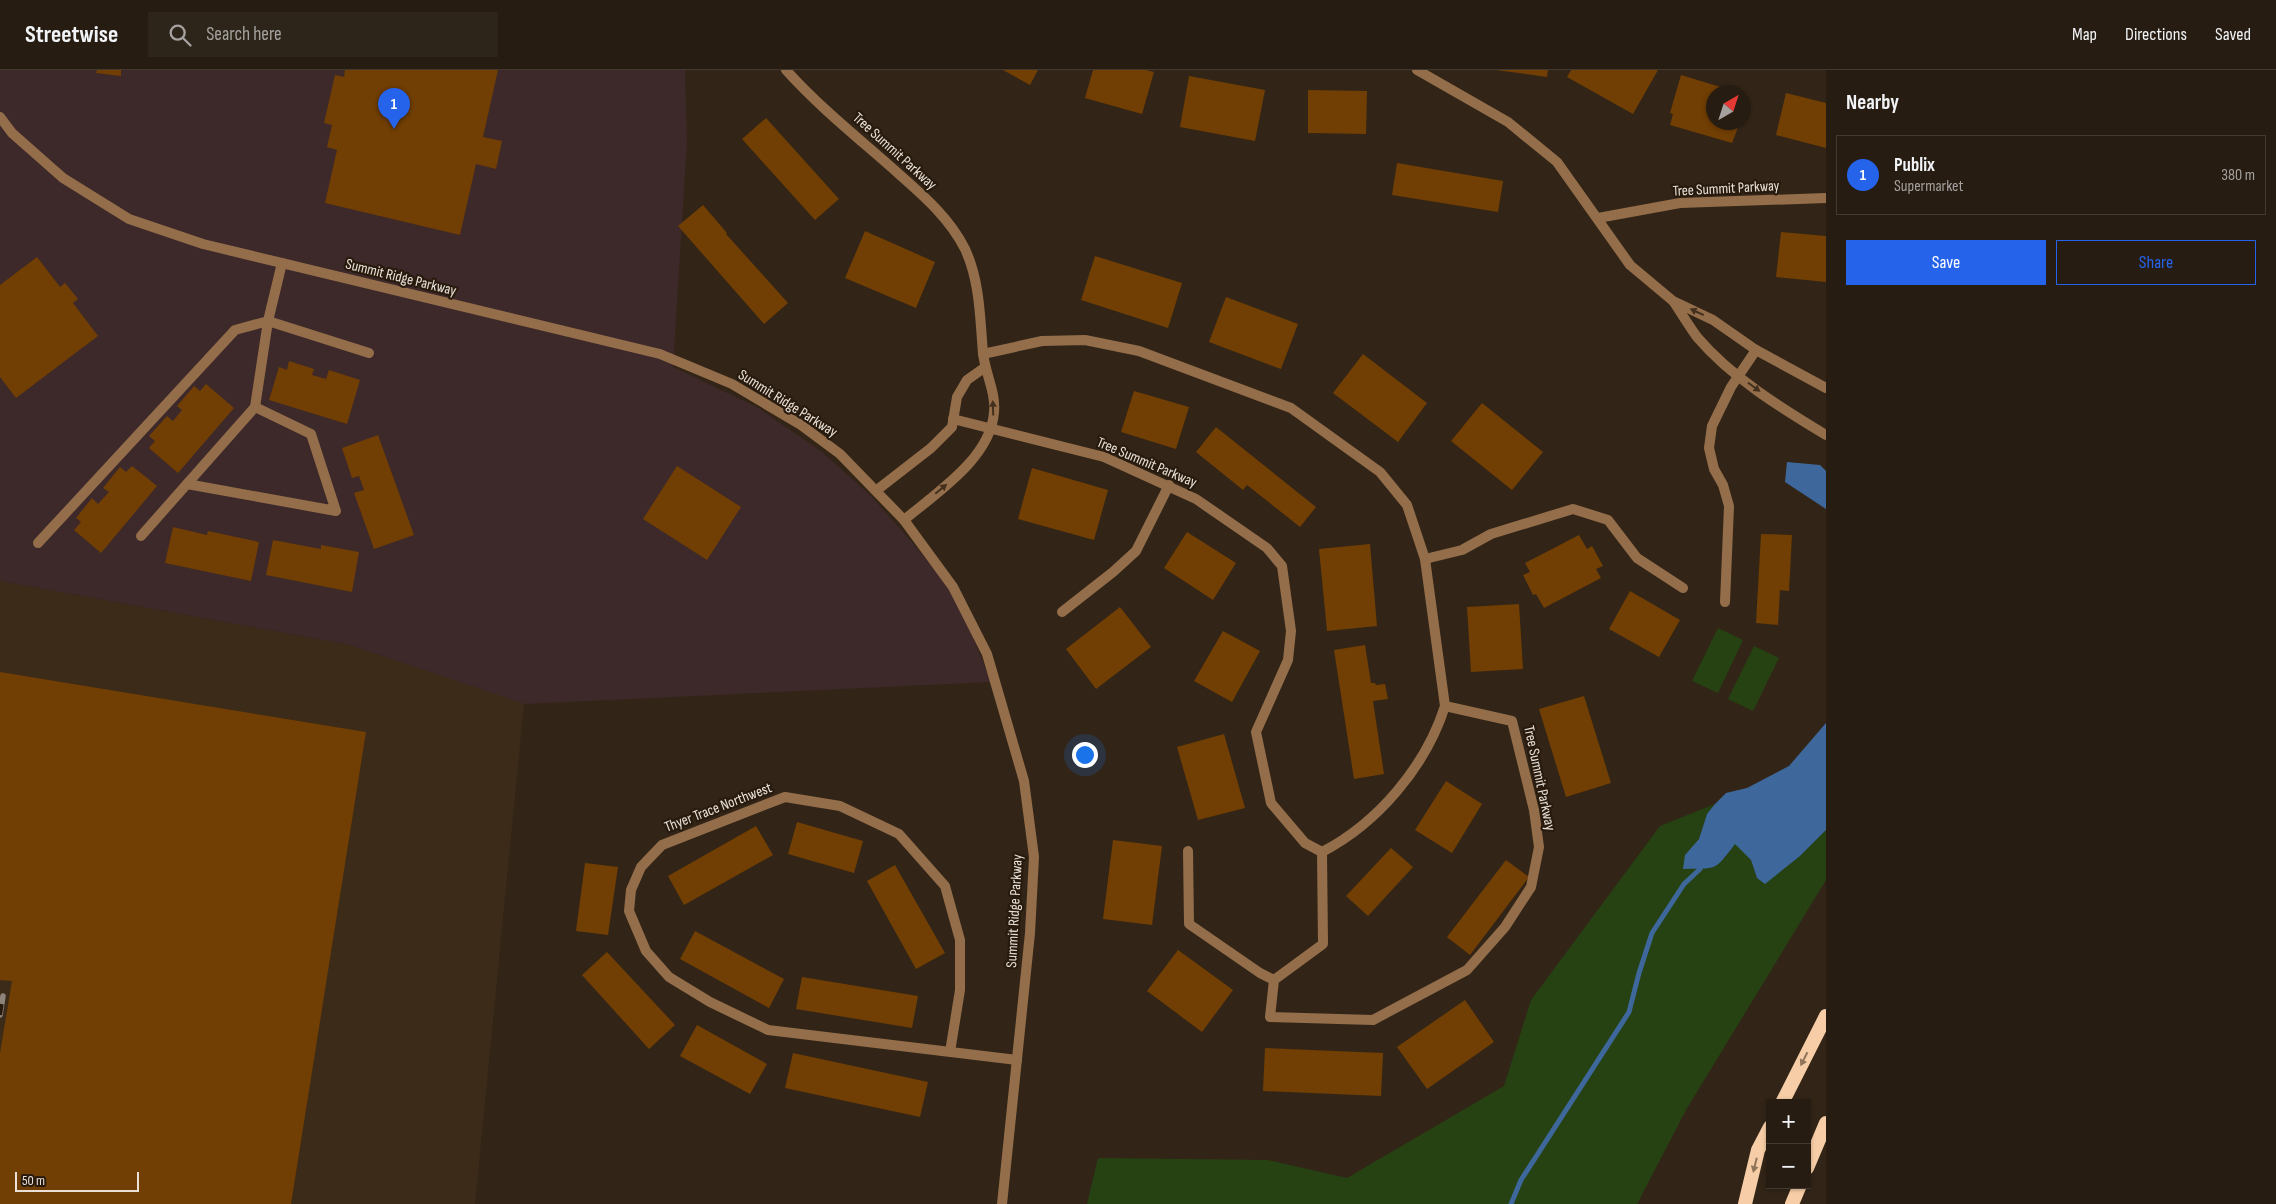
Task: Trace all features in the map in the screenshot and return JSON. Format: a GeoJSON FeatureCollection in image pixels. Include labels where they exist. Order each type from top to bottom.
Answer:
{"type":"FeatureCollection","features":[{"type":"Feature","properties":{"kind":"highway"},"geometry":{"type":"LineString","coordinates":[[1784,1099],[1826,1016]]}},
{"type":"Feature","properties":{"kind":"highway"},"geometry":{"type":"LineString","coordinates":[[1811,1159],[1826,1123]]}},
{"type":"Feature","properties":{"kind":"highway"},"geometry":{"type":"LineString","coordinates":[[1745,1204],[1758,1150],[1766,1135]]}},
{"type":"Feature","properties":{"kind":"highway"},"geometry":{"type":"LineString","coordinates":[[1792,1204],[1798,1189]]}},
{"type":"Feature","properties":{"kind":"street","name":"Tree Summit Parkway"},"geometry":{"type":"LineString","coordinates":[[786,70],[942,214],[965,249],[977,283],[984,368],[991,387],[994,412],[990,430],[982,447],[959,474],[904,520]]}},
{"type":"Feature","properties":{"kind":"street"},"geometry":{"type":"LineString","coordinates":[[1417,70],[1508,122],[1557,162],[1630,265],[1673,301],[1713,320],[1756,350],[1826,388]]}},
{"type":"Feature","properties":{"kind":"street","name":"Summit Ridge Parkway"},"geometry":{"type":"LineString","coordinates":[[0,117],[12,133],[62,178],[129,220],[202,244],[660,354],[732,384],[801,425],[840,454],[877,490],[904,520],[953,587],[987,654],[1024,782],[1034,857],[1030,933],[1002,1204]]}},
{"type":"Feature","properties":{"kind":"street","name":"Tree Summit Parkway"},"geometry":{"type":"LineString","coordinates":[[1598,218],[1680,203],[1826,198]]}},
{"type":"Feature","properties":{"kind":"street"},"geometry":{"type":"LineString","coordinates":[[141,536],[254,407],[268,321],[282,263]]}},
{"type":"Feature","properties":{"kind":"street"},"geometry":{"type":"LineString","coordinates":[[1673,301],[1697,336],[1739,376],[1826,435]]}},
{"type":"Feature","properties":{"kind":"street"},"geometry":{"type":"LineString","coordinates":[[38,543],[235,330],[268,321],[369,353]]}},
{"type":"Feature","properties":{"kind":"street"},"geometry":{"type":"LineString","coordinates":[[983,354],[1042,341],[1085,340],[1139,351],[1291,408],[1380,472],[1407,505],[1425,559],[1445,706],[1438,729],[1418,761],[1397,788],[1372,817],[1344,841],[1322,852],[1323,944],[1274,980],[1260,973],[1189,924],[1188,851]]}},
{"type":"Feature","properties":{"kind":"street"},"geometry":{"type":"LineString","coordinates":[[1725,602],[1729,506],[1723,485],[1714,469],[1709,448],[1712,426],[1739,376],[1756,350]]}},
{"type":"Feature","properties":{"kind":"street"},"geometry":{"type":"LineString","coordinates":[[877,490],[931,448],[952,427],[957,397],[967,380],[984,368]]}},
{"type":"Feature","properties":{"kind":"street"},"geometry":{"type":"LineString","coordinates":[[187,484],[336,511],[311,434],[254,407]]}},
{"type":"Feature","properties":{"kind":"street","name":"Tree Summit Parkway"},"geometry":{"type":"LineString","coordinates":[[953,419],[990,430],[1104,457],[1169,485],[1196,499],[1267,548],[1282,566],[1291,631],[1288,660],[1256,732],[1271,803],[1305,843],[1322,852]]}},
{"type":"Feature","properties":{"kind":"street"},"geometry":{"type":"LineString","coordinates":[[1062,612],[1136,551],[1169,485]]}},
{"type":"Feature","properties":{"kind":"street"},"geometry":{"type":"LineString","coordinates":[[1425,559],[1462,550],[1491,534],[1573,509],[1608,520],[1638,558],[1683,588]]}},
{"type":"Feature","properties":{"kind":"street","name":"Tree Summit Parkway"},"geometry":{"type":"LineString","coordinates":[[1274,980],[1270,1017],[1373,1020],[1467,970],[1505,927],[1530,887],[1539,847],[1534,810],[1512,721],[1445,706]]}},
{"type":"Feature","properties":{"kind":"street","name":"Thyer Trace Northwest"},"geometry":{"type":"LineString","coordinates":[[950,1052],[960,990],[960,940],[946,886],[899,834],[840,806],[785,797],[662,845],[641,867],[631,890],[629,911],[646,951],[669,977],[702,997],[768,1030],[950,1052],[1017,1060]]}},
{"type":"Feature","properties":{"kind":"shaded area"},"geometry":{"type":"Polygon","coordinates":[[[0,70],[685,70],[687,142],[673,367],[757,407],[822,452],[871,496],[912,542],[948,587],[971,632],[991,682],[524,704],[349,645],[0,581],[0,70]]]}},
{"type":"Feature","properties":{"kind":"shaded area"},"geometry":{"type":"Polygon","coordinates":[[[0,581],[349,645],[524,704],[475,1204],[0,1204],[0,581]]]}},
{"type":"Feature","properties":{"kind":"green space"},"geometry":{"type":"Polygon","coordinates":[[[1718,628],[1743,640],[1718,693],[1692,681],[1718,628]]]}},
{"type":"Feature","properties":{"kind":"green space"},"geometry":{"type":"Polygon","coordinates":[[[1754,646],[1779,658],[1753,711],[1728,699],[1754,646]]]}},
{"type":"Feature","properties":{"kind":"green space"},"geometry":{"type":"Polygon","coordinates":[[[1715,804],[1707,814],[1699,839],[1685,855],[1725,858],[1735,843],[1751,860],[1757,878],[1765,883],[1800,856],[1826,830],[1826,880],[1686,1110],[1637,1204],[1087,1204],[1098,1158],[1268,1160],[1347,1178],[1504,1086],[1531,1000],[1660,826],[1715,804]]]}},
{"type":"Feature","properties":{"kind":"water"},"geometry":{"type":"Polygon","coordinates":[[[1787,462],[1820,465],[1826,471],[1826,509],[1785,482],[1787,462]]]}},
{"type":"Feature","properties":{"kind":"water"},"geometry":{"type":"Polygon","coordinates":[[[1826,723],[1826,830],[1800,856],[1765,884],[1757,878],[1751,860],[1735,844],[1723,860],[1714,867],[1683,869],[1685,855],[1699,839],[1707,814],[1715,804],[1726,793],[1747,788],[1789,766],[1826,723]]]}},
{"type":"Feature","properties":{"kind":"building"},"geometry":{"type":"Polygon","coordinates":[[[97,70],[121,70],[121,76],[96,73],[97,70]]]}},
{"type":"Feature","properties":{"kind":"building"},"geometry":{"type":"Polygon","coordinates":[[[345,70],[498,70],[483,137],[502,141],[496,169],[476,164],[460,235],[325,203],[337,150],[327,147],[332,125],[324,123],[335,75],[344,77],[345,70]]]}},
{"type":"Feature","properties":{"kind":"building"},"geometry":{"type":"Polygon","coordinates":[[[1003,70],[1038,70],[1030,85],[1003,70]]]}},
{"type":"Feature","properties":{"kind":"building"},"geometry":{"type":"Polygon","coordinates":[[[1093,70],[1146,70],[1154,72],[1142,114],[1085,98],[1093,70]]]}},
{"type":"Feature","properties":{"kind":"building"},"geometry":{"type":"Polygon","coordinates":[[[1496,70],[1548,70],[1547,77],[1496,70]]]}},
{"type":"Feature","properties":{"kind":"building"},"geometry":{"type":"Polygon","coordinates":[[[1571,70],[1658,70],[1633,114],[1567,77],[1571,70]]]}},
{"type":"Feature","properties":{"kind":"building"},"geometry":{"type":"Polygon","coordinates":[[[1681,75],[1714,85],[1706,85],[1706,130],[1737,130],[1732,143],[1670,125],[1673,114],[1670,113],[1681,75]]]}},
{"type":"Feature","properties":{"kind":"building"},"geometry":{"type":"Polygon","coordinates":[[[1189,76],[1265,90],[1255,141],[1180,127],[1189,76]]]}},
{"type":"Feature","properties":{"kind":"building"},"geometry":{"type":"Polygon","coordinates":[[[1308,90],[1367,91],[1366,134],[1308,133],[1308,90]]]}},
{"type":"Feature","properties":{"kind":"building"},"geometry":{"type":"Polygon","coordinates":[[[1786,93],[1826,103],[1826,148],[1776,135],[1786,93]]]}},
{"type":"Feature","properties":{"kind":"building"},"geometry":{"type":"Polygon","coordinates":[[[766,118],[839,199],[815,220],[742,139],[766,118]]]}},
{"type":"Feature","properties":{"kind":"building"},"geometry":{"type":"Polygon","coordinates":[[[1397,163],[1503,181],[1498,212],[1392,195],[1397,163]]]}},
{"type":"Feature","properties":{"kind":"building"},"geometry":{"type":"Polygon","coordinates":[[[703,205],[726,234],[788,303],[764,324],[678,226],[703,205]]]}},
{"type":"Feature","properties":{"kind":"building"},"geometry":{"type":"Polygon","coordinates":[[[865,231],[935,262],[916,308],[845,278],[865,231]]]}},
{"type":"Feature","properties":{"kind":"building"},"geometry":{"type":"Polygon","coordinates":[[[1781,232],[1826,236],[1826,282],[1776,277],[1781,232]]]}},
{"type":"Feature","properties":{"kind":"building"},"geometry":{"type":"Polygon","coordinates":[[[1095,256],[1182,283],[1168,328],[1081,300],[1095,256]]]}},
{"type":"Feature","properties":{"kind":"building"},"geometry":{"type":"Polygon","coordinates":[[[37,257],[60,287],[65,283],[78,299],[73,303],[98,336],[16,398],[0,377],[0,285],[37,257]]]}},
{"type":"Feature","properties":{"kind":"building"},"geometry":{"type":"Polygon","coordinates":[[[1226,297],[1298,324],[1281,369],[1209,342],[1226,297]]]}},
{"type":"Feature","properties":{"kind":"building"},"geometry":{"type":"Polygon","coordinates":[[[1363,354],[1427,403],[1398,442],[1333,393],[1363,354]]]}},
{"type":"Feature","properties":{"kind":"building"},"geometry":{"type":"Polygon","coordinates":[[[289,361],[314,369],[312,375],[326,379],[329,370],[360,380],[347,424],[269,400],[279,367],[287,370],[289,361]]]}},
{"type":"Feature","properties":{"kind":"building"},"geometry":{"type":"Polygon","coordinates":[[[206,384],[234,408],[178,473],[149,448],[155,441],[149,436],[167,416],[173,421],[182,410],[177,406],[194,386],[200,391],[206,384]]]}},
{"type":"Feature","properties":{"kind":"building"},"geometry":{"type":"Polygon","coordinates":[[[1134,391],[1189,407],[1176,449],[1121,432],[1134,391]]]}},
{"type":"Feature","properties":{"kind":"building"},"geometry":{"type":"Polygon","coordinates":[[[1482,403],[1543,452],[1512,490],[1451,441],[1482,403]]]}},
{"type":"Feature","properties":{"kind":"building"},"geometry":{"type":"Polygon","coordinates":[[[1216,427],[1316,507],[1300,527],[1247,485],[1243,490],[1196,452],[1216,427]]]}},
{"type":"Feature","properties":{"kind":"building"},"geometry":{"type":"Polygon","coordinates":[[[378,435],[414,535],[374,549],[354,493],[364,490],[359,476],[352,478],[342,448],[378,435]]]}},
{"type":"Feature","properties":{"kind":"building"},"geometry":{"type":"Polygon","coordinates":[[[132,466],[157,486],[101,553],[74,530],[81,522],[76,518],[92,498],[98,504],[109,492],[103,488],[120,467],[126,472],[132,466]]]}},
{"type":"Feature","properties":{"kind":"building"},"geometry":{"type":"Polygon","coordinates":[[[677,466],[741,507],[707,560],[643,519],[677,466]]]}},
{"type":"Feature","properties":{"kind":"building"},"geometry":{"type":"Polygon","coordinates":[[[1032,468],[1108,490],[1094,540],[1018,519],[1032,468]]]}},
{"type":"Feature","properties":{"kind":"building"},"geometry":{"type":"Polygon","coordinates":[[[173,527],[207,535],[208,531],[259,542],[251,581],[165,563],[173,527]]]}},
{"type":"Feature","properties":{"kind":"building"},"geometry":{"type":"Polygon","coordinates":[[[1187,532],[1236,563],[1213,600],[1164,568],[1187,532]]]}},
{"type":"Feature","properties":{"kind":"building"},"geometry":{"type":"Polygon","coordinates":[[[1761,534],[1792,535],[1789,591],[1780,590],[1778,625],[1756,623],[1761,534]]]}},
{"type":"Feature","properties":{"kind":"building"},"geometry":{"type":"Polygon","coordinates":[[[1579,535],[1587,549],[1592,546],[1603,566],[1596,569],[1601,578],[1544,608],[1536,594],[1533,595],[1523,575],[1530,572],[1525,563],[1579,535]]]}},
{"type":"Feature","properties":{"kind":"building"},"geometry":{"type":"Polygon","coordinates":[[[273,540],[321,549],[321,545],[359,552],[352,592],[266,575],[273,540]]]}},
{"type":"Feature","properties":{"kind":"building"},"geometry":{"type":"Polygon","coordinates":[[[1370,544],[1377,626],[1327,631],[1319,549],[1370,544]]]}},
{"type":"Feature","properties":{"kind":"building"},"geometry":{"type":"Polygon","coordinates":[[[1630,591],[1680,620],[1659,657],[1609,629],[1630,591]]]}},
{"type":"Feature","properties":{"kind":"building"},"geometry":{"type":"Polygon","coordinates":[[[1519,604],[1523,669],[1471,672],[1467,607],[1519,604]]]}},
{"type":"Feature","properties":{"kind":"building"},"geometry":{"type":"Polygon","coordinates":[[[1120,607],[1151,647],[1096,689],[1066,649],[1120,607]]]}},
{"type":"Feature","properties":{"kind":"building"},"geometry":{"type":"Polygon","coordinates":[[[1223,631],[1260,651],[1232,702],[1194,681],[1223,631]]]}},
{"type":"Feature","properties":{"kind":"building"},"geometry":{"type":"Polygon","coordinates":[[[1365,645],[1371,683],[1376,685],[1385,684],[1388,699],[1373,701],[1384,774],[1354,779],[1334,650],[1365,645]]]}},
{"type":"Feature","properties":{"kind":"building"},"geometry":{"type":"Polygon","coordinates":[[[0,672],[366,732],[291,1204],[0,1204],[0,1053],[12,981],[0,980],[0,672]]]}},
{"type":"Feature","properties":{"kind":"building"},"geometry":{"type":"Polygon","coordinates":[[[1584,696],[1611,783],[1566,797],[1539,709],[1584,696]]]}},
{"type":"Feature","properties":{"kind":"building"},"geometry":{"type":"Polygon","coordinates":[[[1224,734],[1245,808],[1198,820],[1177,747],[1224,734]]]}},
{"type":"Feature","properties":{"kind":"building"},"geometry":{"type":"Polygon","coordinates":[[[1446,781],[1482,804],[1452,853],[1415,830],[1446,781]]]}},
{"type":"Feature","properties":{"kind":"building"},"geometry":{"type":"Polygon","coordinates":[[[797,822],[863,841],[854,873],[788,854],[797,822]]]}},
{"type":"Feature","properties":{"kind":"building"},"geometry":{"type":"Polygon","coordinates":[[[756,826],[773,855],[684,905],[668,876],[756,826]]]}},
{"type":"Feature","properties":{"kind":"building"},"geometry":{"type":"Polygon","coordinates":[[[1113,840],[1162,846],[1152,925],[1103,919],[1113,840]]]}},
{"type":"Feature","properties":{"kind":"building"},"geometry":{"type":"Polygon","coordinates":[[[1391,848],[1413,867],[1368,916],[1346,896],[1391,848]]]}},
{"type":"Feature","properties":{"kind":"building"},"geometry":{"type":"Polygon","coordinates":[[[1506,860],[1529,877],[1470,955],[1447,937],[1506,860]]]}},
{"type":"Feature","properties":{"kind":"building"},"geometry":{"type":"Polygon","coordinates":[[[585,863],[618,867],[608,935],[576,931],[585,863]]]}},
{"type":"Feature","properties":{"kind":"building"},"geometry":{"type":"Polygon","coordinates":[[[895,865],[945,953],[916,969],[867,881],[895,865]]]}},
{"type":"Feature","properties":{"kind":"building"},"geometry":{"type":"Polygon","coordinates":[[[695,931],[784,979],[769,1008],[680,959],[695,931]]]}},
{"type":"Feature","properties":{"kind":"building"},"geometry":{"type":"Polygon","coordinates":[[[1178,950],[1233,990],[1202,1032],[1147,991],[1178,950]]]}},
{"type":"Feature","properties":{"kind":"building"},"geometry":{"type":"Polygon","coordinates":[[[607,952],[675,1025],[649,1049],[582,975],[607,952]]]}},
{"type":"Feature","properties":{"kind":"building"},"geometry":{"type":"Polygon","coordinates":[[[802,977],[918,996],[912,1028],[796,1009],[802,977]]]}},
{"type":"Feature","properties":{"kind":"building"},"geometry":{"type":"Polygon","coordinates":[[[1465,1000],[1494,1042],[1427,1089],[1397,1047],[1465,1000]]]}},
{"type":"Feature","properties":{"kind":"building"},"geometry":{"type":"Polygon","coordinates":[[[697,1025],[767,1064],[750,1094],[680,1056],[697,1025]]]}},
{"type":"Feature","properties":{"kind":"building"},"geometry":{"type":"Polygon","coordinates":[[[1265,1048],[1383,1053],[1381,1096],[1263,1091],[1265,1048]]]}},
{"type":"Feature","properties":{"kind":"building"},"geometry":{"type":"Polygon","coordinates":[[[793,1053],[928,1082],[920,1117],[785,1088],[793,1053]]]}},
{"type":"Feature","properties":{"kind":"waterway"},"geometry":{"type":"LineString","coordinates":[[1511,1204],[1521,1180],[1629,1012],[1652,933],[1684,884],[1700,869]]}},
{"type":"Feature","properties":{"kind":"railway"},"geometry":{"type":"LineString","coordinates":[[0,1015],[3,996]]}},
{"type":"Feature","properties":{"kind":"place","name":"Publix"},"geometry":{"type":"Point","coordinates":[394,129]}}]}
